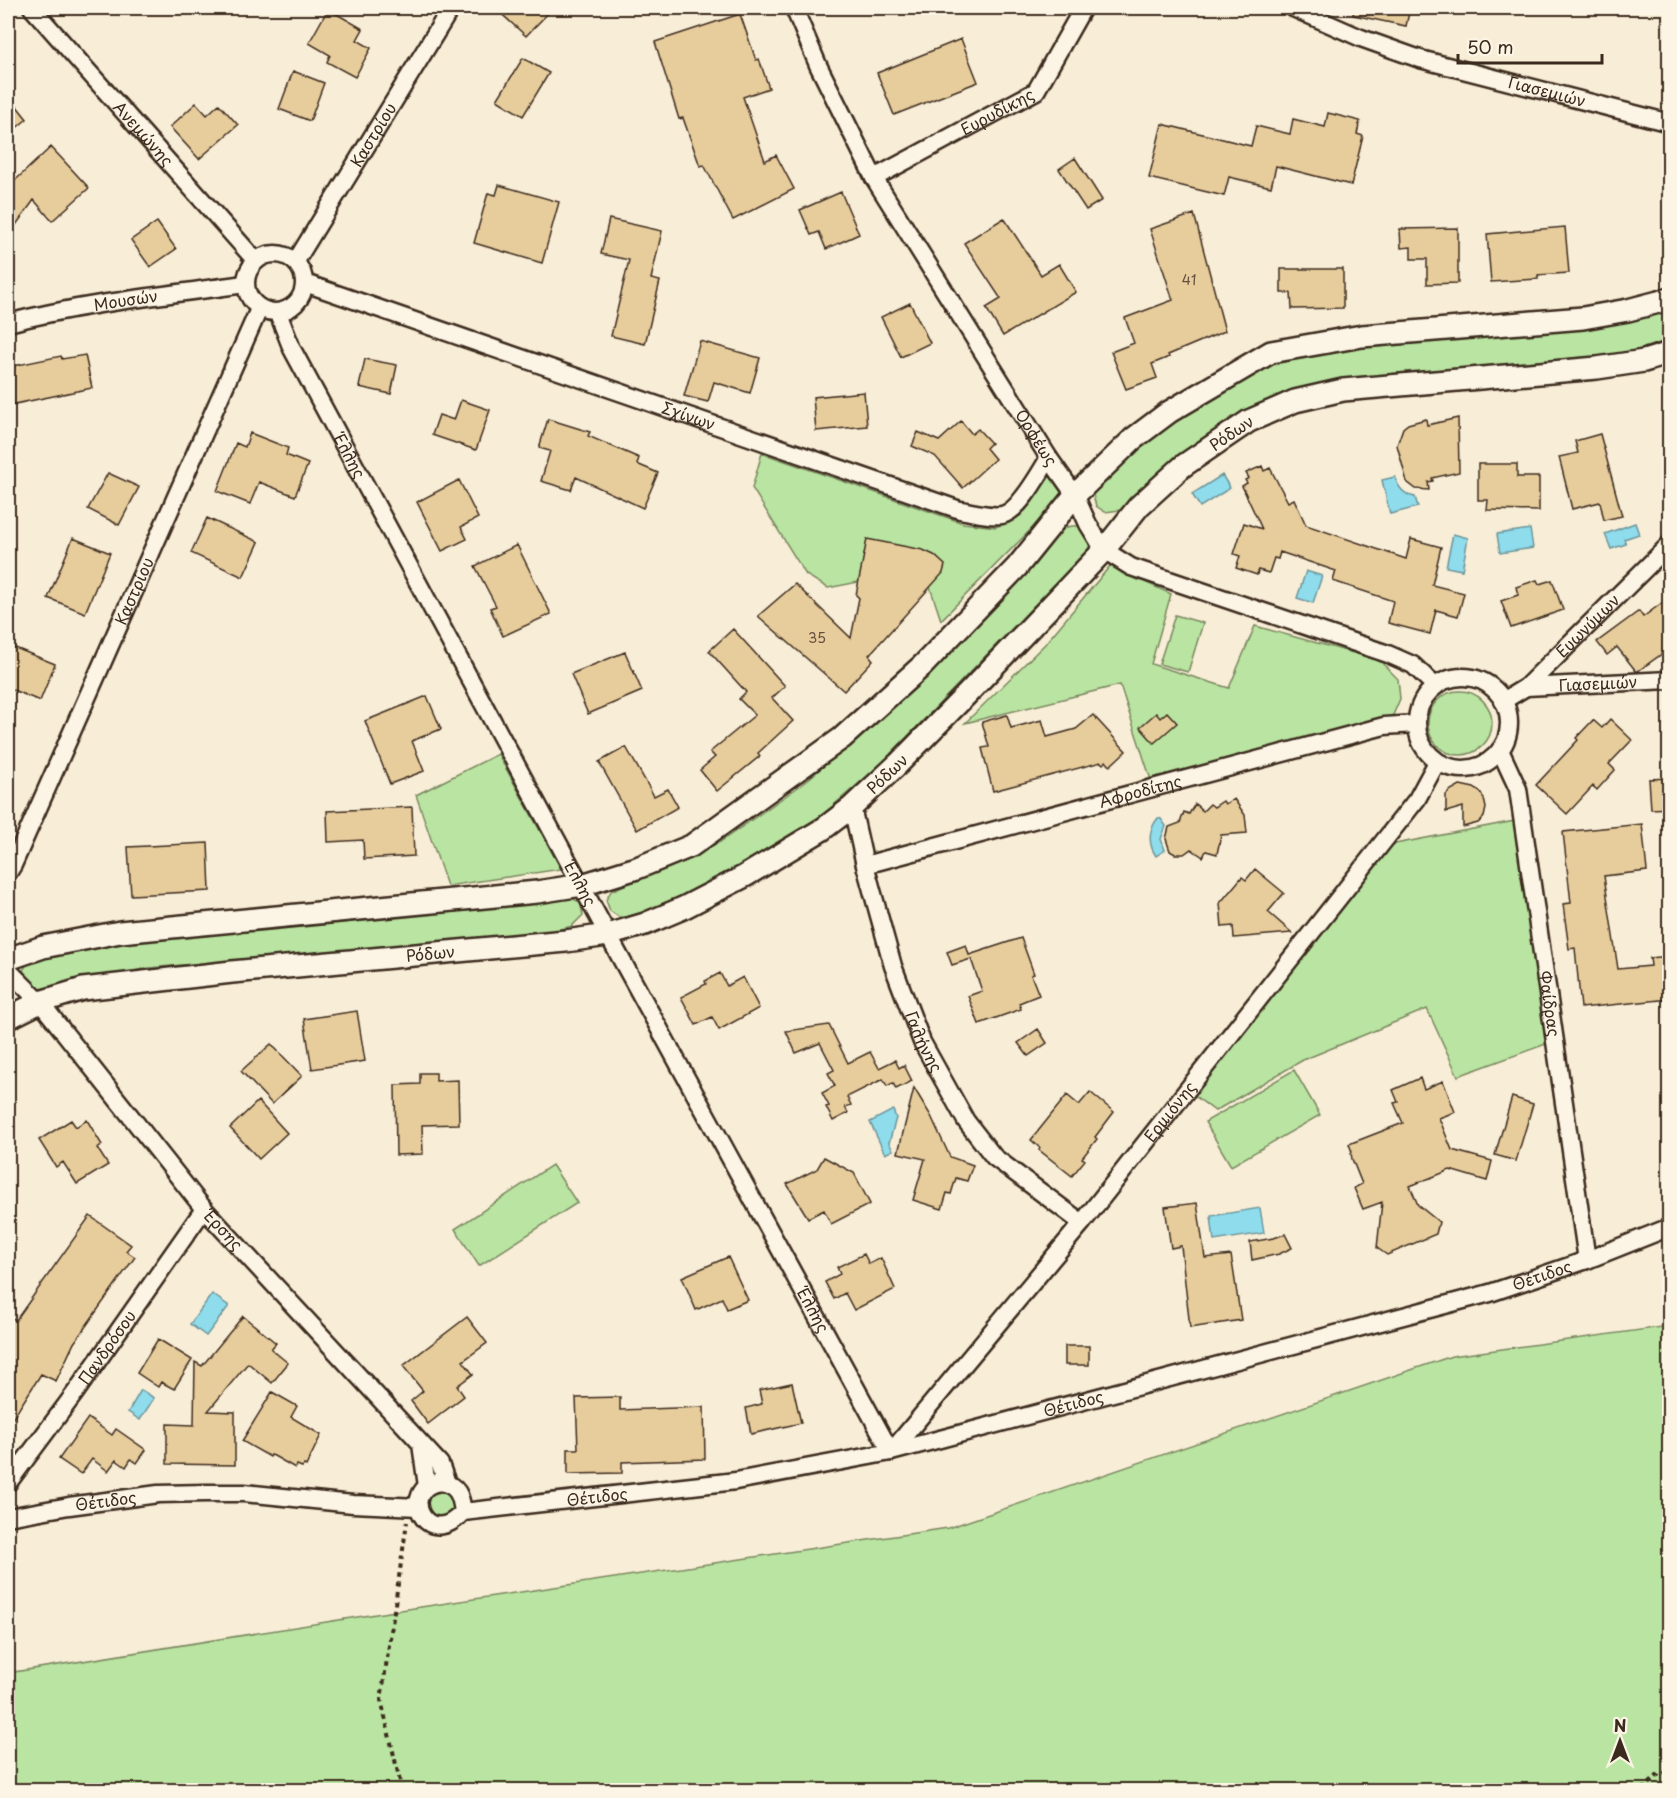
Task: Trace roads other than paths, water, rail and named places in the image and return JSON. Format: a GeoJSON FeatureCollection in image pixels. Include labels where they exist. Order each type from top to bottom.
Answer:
{"type":"FeatureCollection","features":[{"type":"Feature","properties":{"kind":"street","name":"Ανεμώνης"},"geometry":{"type":"LineString","coordinates":[[32,8],[256,261]]}},
{"type":"Feature","properties":{"kind":"street","name":"Καστρίου"},"geometry":{"type":"LineString","coordinates":[[296,261],[451,8]]}},
{"type":"Feature","properties":{"kind":"street","name":"Ορφέως"},"geometry":{"type":"LineString","coordinates":[[794,8],[818,64],[874,178],[1049,458],[1075,495],[1088,524],[1104,550],[1131,567],[1388,654],[1413,665],[1435,686]]}},
{"type":"Feature","properties":{"kind":"street","name":"Ευρυδίκης"},"geometry":{"type":"LineString","coordinates":[[874,178],[1036,91],[1083,8]]}},
{"type":"Feature","properties":{"kind":"street","name":"Γιασεμιών"},"geometry":{"type":"LineString","coordinates":[[1293,8],[1361,38],[1420,59],[1670,123]]}},
{"type":"Feature","properties":{"kind":"street"},"geometry":{"type":"LineString","coordinates":[[268,254],[282,254],[296,261],[303,271],[305,283],[302,297],[293,307],[278,313],[259,309],[249,297],[245,284],[248,271],[256,261],[268,254]]}},
{"type":"Feature","properties":{"kind":"street","name":"Σχίνων"},"geometry":{"type":"LineString","coordinates":[[305,283],[960,510],[1005,515],[1017,506],[1049,458]]}},
{"type":"Feature","properties":{"kind":"street","name":"Μουσών"},"geometry":{"type":"LineString","coordinates":[[8,324],[42,314],[245,284]]}},
{"type":"Feature","properties":{"kind":"street"},"geometry":{"type":"LineString","coordinates":[[8,959],[43,947],[120,932],[537,892],[582,885],[637,868],[691,846],[842,738],[923,665],[1017,567],[1075,495],[1133,439],[1168,412],[1270,352],[1362,336],[1583,318],[1670,299]]}},
{"type":"Feature","properties":{"kind":"street","name":"Καστρίου"},"geometry":{"type":"LineString","coordinates":[[8,873],[259,309]]}},
{"type":"Feature","properties":{"kind":"street","name":"Έλλης"},"geometry":{"type":"LineString","coordinates":[[278,313],[292,349],[608,935],[891,1452]]}},
{"type":"Feature","properties":{"kind":"street","name":"Ρόδων"},"geometry":{"type":"LineString","coordinates":[[8,1018],[40,1002],[83,989],[566,941],[608,935],[654,920],[735,881],[823,829],[852,807],[968,693],[1104,550],[1138,506],[1184,466],[1249,421],[1294,401],[1343,390],[1597,368],[1644,361],[1670,353]]}},
{"type":"Feature","properties":{"kind":"street","name":"Ευωνύμων"},"geometry":{"type":"LineString","coordinates":[[1503,702],[1526,687],[1670,544]]}},
{"type":"Feature","properties":{"kind":"street"},"geometry":{"type":"LineString","coordinates":[[1472,678],[1485,683],[1503,702],[1509,723],[1507,738],[1490,760],[1478,767],[1457,768],[1437,762],[1426,752],[1419,739],[1416,724],[1421,703],[1435,686],[1453,679],[1472,678]]}},
{"type":"Feature","properties":{"kind":"street","name":"Γιασεμιών"},"geometry":{"type":"LineString","coordinates":[[1526,687],[1670,680]]}},
{"type":"Feature","properties":{"kind":"street","name":"Αφροδίτης"},"geometry":{"type":"LineString","coordinates":[[865,865],[1384,726],[1416,724]]}},
{"type":"Feature","properties":{"kind":"street","name":"Φαίδρας"},"geometry":{"type":"LineString","coordinates":[[1500,750],[1518,789],[1587,1260]]}},
{"type":"Feature","properties":{"kind":"street","name":"Ερμιόνης"},"geometry":{"type":"LineString","coordinates":[[891,1452],[1082,1223],[1417,799],[1437,762]]}},
{"type":"Feature","properties":{"kind":"street","name":"Γαλήνης"},"geometry":{"type":"LineString","coordinates":[[852,807],[865,865],[893,966],[922,1042],[966,1120],[994,1157],[1082,1223]]}},
{"type":"Feature","properties":{"kind":"street","name":"Έρσης"},"geometry":{"type":"LineString","coordinates":[[8,970],[40,1002],[204,1209],[440,1464],[447,1483]]}},
{"type":"Feature","properties":{"kind":"street","name":"Πανδρόσου"},"geometry":{"type":"LineString","coordinates":[[8,1483],[204,1209]]}},
{"type":"Feature","properties":{"kind":"street","name":"Θέτιδος"},"geometry":{"type":"LineString","coordinates":[[463,1512],[736,1481],[891,1452],[1490,1293],[1587,1260],[1670,1227]]}},
{"type":"Feature","properties":{"kind":"street"},"geometry":{"type":"LineString","coordinates":[[421,1444],[428,1486]]}},
{"type":"Feature","properties":{"kind":"street"},"geometry":{"type":"LineString","coordinates":[[434,1483],[447,1483],[453,1486],[462,1497],[463,1512],[453,1522],[440,1526],[428,1522],[414,1507],[428,1486],[434,1483]]}},
{"type":"Feature","properties":{"kind":"street","name":"Θέτιδος"},"geometry":{"type":"LineString","coordinates":[[8,1517],[146,1495],[206,1493],[244,1493],[353,1504],[414,1507]]}},
{"type":"Feature","properties":{"kind":"water"},"geometry":{"type":"Polygon","coordinates":[[[1222,475],[1230,488],[1200,507],[1192,494],[1222,475]]]}},
{"type":"Feature","properties":{"kind":"water"},"geometry":{"type":"Polygon","coordinates":[[[1395,477],[1402,490],[1415,497],[1418,507],[1390,514],[1382,480],[1395,477]]]}},
{"type":"Feature","properties":{"kind":"water"},"geometry":{"type":"Polygon","coordinates":[[[1635,523],[1639,534],[1624,539],[1626,544],[1611,549],[1605,534],[1635,523]]]}},
{"type":"Feature","properties":{"kind":"water"},"geometry":{"type":"Polygon","coordinates":[[[1530,529],[1533,548],[1500,553],[1497,534],[1530,529]]]}},
{"type":"Feature","properties":{"kind":"water"},"geometry":{"type":"Polygon","coordinates":[[[1453,534],[1468,538],[1462,570],[1446,567],[1453,534]]]}},
{"type":"Feature","properties":{"kind":"water"},"geometry":{"type":"Polygon","coordinates":[[[1306,571],[1322,576],[1313,603],[1297,598],[1306,571]]]}},
{"type":"Feature","properties":{"kind":"water"},"geometry":{"type":"Polygon","coordinates":[[[1158,818],[1166,826],[1161,839],[1165,850],[1156,856],[1150,837],[1152,827],[1158,818]]]}},
{"type":"Feature","properties":{"kind":"water"},"geometry":{"type":"Polygon","coordinates":[[[893,1110],[896,1118],[889,1143],[893,1150],[885,1154],[870,1122],[893,1110]]]}},
{"type":"Feature","properties":{"kind":"water"},"geometry":{"type":"Polygon","coordinates":[[[1260,1208],[1264,1233],[1214,1241],[1211,1216],[1260,1208]]]}},
{"type":"Feature","properties":{"kind":"water"},"geometry":{"type":"Polygon","coordinates":[[[212,1294],[229,1306],[206,1336],[190,1324],[212,1294]]]}},
{"type":"Feature","properties":{"kind":"water"},"geometry":{"type":"Polygon","coordinates":[[[141,1390],[154,1398],[140,1420],[128,1412],[141,1390]]]}}]}
